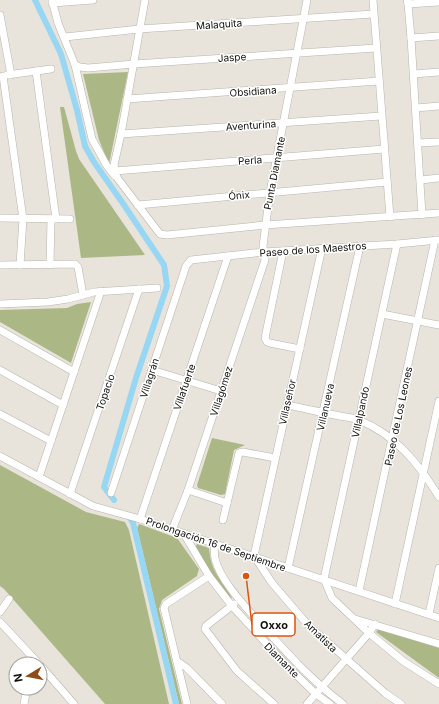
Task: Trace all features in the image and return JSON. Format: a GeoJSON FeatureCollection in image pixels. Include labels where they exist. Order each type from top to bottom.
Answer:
{"type":"FeatureCollection","features":[{"type":"Feature","properties":{"kind":"street"},"geometry":{"type":"LineString","coordinates":[[93,0],[52,2],[75,65],[92,139],[107,166],[160,234],[163,235],[265,225],[439,213]]}},
{"type":"Feature","properties":{"kind":"street"},"geometry":{"type":"LineString","coordinates":[[118,179],[114,165],[145,0]]}},
{"type":"Feature","properties":{"kind":"street","name":"Punta Diamante"},"geometry":{"type":"LineString","coordinates":[[264,252],[263,246],[265,225],[270,192],[307,0]]}},
{"type":"Feature","properties":{"kind":"street"},"geometry":{"type":"LineString","coordinates":[[372,0],[390,217]]}},
{"type":"Feature","properties":{"kind":"street"},"geometry":{"type":"LineString","coordinates":[[422,215],[414,74],[407,2],[439,2]]}},
{"type":"Feature","properties":{"kind":"street","name":"Malaquita"},"geometry":{"type":"LineString","coordinates":[[64,37],[139,29],[373,14]]}},
{"type":"Feature","properties":{"kind":"street"},"geometry":{"type":"LineString","coordinates":[[0,15],[5,75],[23,218],[20,265]]}},
{"type":"Feature","properties":{"kind":"street"},"geometry":{"type":"LineString","coordinates":[[411,38],[439,36]]}},
{"type":"Feature","properties":{"kind":"street","name":"Jaspe"},"geometry":{"type":"LineString","coordinates":[[75,65],[88,68],[376,48]]}},
{"type":"Feature","properties":{"kind":"street"},"geometry":{"type":"LineString","coordinates":[[5,75],[50,69]]}},
{"type":"Feature","properties":{"kind":"street"},"geometry":{"type":"LineString","coordinates":[[36,71],[53,219],[50,265]]}},
{"type":"Feature","properties":{"kind":"street"},"geometry":{"type":"LineString","coordinates":[[414,74],[439,72]]}},
{"type":"Feature","properties":{"kind":"street","name":"Obsidiana"},"geometry":{"type":"LineString","coordinates":[[127,99],[379,81]]}},
{"type":"Feature","properties":{"kind":"street"},"geometry":{"type":"LineString","coordinates":[[416,108],[439,106]]}},
{"type":"Feature","properties":{"kind":"street","name":"Aventurina"},"geometry":{"type":"LineString","coordinates":[[121,134],[381,116]]}},
{"type":"Feature","properties":{"kind":"street"},"geometry":{"type":"LineString","coordinates":[[418,144],[439,142]]}},
{"type":"Feature","properties":{"kind":"street","name":"Perla"},"geometry":{"type":"LineString","coordinates":[[115,170],[384,149]]}},
{"type":"Feature","properties":{"kind":"street"},"geometry":{"type":"LineString","coordinates":[[421,180],[439,178]]}},
{"type":"Feature","properties":{"kind":"street","name":"Ónix"},"geometry":{"type":"LineString","coordinates":[[138,205],[387,182]]}},
{"type":"Feature","properties":{"kind":"street"},"geometry":{"type":"LineString","coordinates":[[0,218],[70,219]]}},
{"type":"Feature","properties":{"kind":"street","name":"Paseo de los Maestros"},"geometry":{"type":"LineString","coordinates":[[188,262],[194,259],[264,252],[397,244],[437,240]]}},
{"type":"Feature","properties":{"kind":"street","name":"Paseo de Los Leones"},"geometry":{"type":"LineString","coordinates":[[359,591],[437,240]]}},
{"type":"Feature","properties":{"kind":"street","name":"Villalpando"},"geometry":{"type":"LineString","coordinates":[[324,580],[397,244]]}},
{"type":"Feature","properties":{"kind":"street","name":"Villanueva"},"geometry":{"type":"LineString","coordinates":[[288,568],[324,413],[360,246]]}},
{"type":"Feature","properties":{"kind":"street","name":"Villaseñor"},"geometry":{"type":"LineString","coordinates":[[254,556],[322,248]]}},
{"type":"Feature","properties":{"kind":"street"},"geometry":{"type":"LineString","coordinates":[[284,251],[265,338],[267,342],[270,343],[300,348]]}},
{"type":"Feature","properties":{"kind":"street","name":"Villagómez"},"geometry":{"type":"LineString","coordinates":[[172,530],[188,490],[265,260],[264,252]]}},
{"type":"Feature","properties":{"kind":"street","name":"Villafuerte"},"geometry":{"type":"LineString","coordinates":[[140,519],[228,256]]}},
{"type":"Feature","properties":{"kind":"street","name":"Villagrán"},"geometry":{"type":"LineString","coordinates":[[111,493],[188,262]]}},
{"type":"Feature","properties":{"kind":"street"},"geometry":{"type":"LineString","coordinates":[[0,265],[76,264],[78,267],[83,295]]}},
{"type":"Feature","properties":{"kind":"street"},"geometry":{"type":"LineString","coordinates":[[0,304],[48,302],[101,292],[157,288]]}},
{"type":"Feature","properties":{"kind":"street","name":"Topacio"},"geometry":{"type":"LineString","coordinates":[[70,494],[139,289]]}},
{"type":"Feature","properties":{"kind":"street"},"geometry":{"type":"LineString","coordinates":[[40,477],[101,292]]}},
{"type":"Feature","properties":{"kind":"street"},"geometry":{"type":"LineString","coordinates":[[382,314],[439,326]]}},
{"type":"Feature","properties":{"kind":"street"},"geometry":{"type":"LineString","coordinates":[[0,330],[74,372]]}},
{"type":"Feature","properties":{"kind":"street"},"geometry":{"type":"LineString","coordinates":[[0,370],[63,405]]}},
{"type":"Feature","properties":{"kind":"street"},"geometry":{"type":"LineString","coordinates":[[152,370],[221,391]]}},
{"type":"Feature","properties":{"kind":"street"},"geometry":{"type":"LineString","coordinates":[[395,604],[439,401]]}},
{"type":"Feature","properties":{"kind":"street"},"geometry":{"type":"LineString","coordinates":[[287,405],[358,420],[377,430],[392,440],[415,461],[424,472],[439,498]]}},
{"type":"Feature","properties":{"kind":"street"},"geometry":{"type":"LineString","coordinates":[[0,414],[51,441]]}},
{"type":"Feature","properties":{"kind":"street"},"geometry":{"type":"LineString","coordinates":[[223,520],[240,453],[243,452],[275,458]]}},
{"type":"Feature","properties":{"kind":"street","name":"Prolongación 16 de Septiembre"},"geometry":{"type":"LineString","coordinates":[[0,456],[93,506],[140,519],[439,618]]}},
{"type":"Feature","properties":{"kind":"street"},"geometry":{"type":"LineString","coordinates":[[188,490],[227,503]]}},
{"type":"Feature","properties":{"kind":"street","name":"Diamante"},"geometry":{"type":"LineString","coordinates":[[184,534],[209,576],[232,606],[287,666],[316,694],[330,704]]}},
{"type":"Feature","properties":{"kind":"street","name":"Diamante"},"geometry":{"type":"LineString","coordinates":[[215,544],[215,558],[218,567],[239,600],[293,660],[322,688],[344,704]]}},
{"type":"Feature","properties":{"kind":"street","name":"Amatista"},"geometry":{"type":"LineString","coordinates":[[254,556],[272,583],[308,625],[385,693],[401,704]]}},
{"type":"Feature","properties":{"kind":"street"},"geometry":{"type":"LineString","coordinates":[[429,614],[439,568]]}},
{"type":"Feature","properties":{"kind":"street"},"geometry":{"type":"LineString","coordinates":[[187,704],[164,608],[166,604],[209,576]]}},
{"type":"Feature","properties":{"kind":"street"},"geometry":{"type":"LineString","coordinates":[[324,580],[332,598],[369,633],[403,661],[439,684]]}},
{"type":"Feature","properties":{"kind":"street"},"geometry":{"type":"LineString","coordinates":[[0,612],[9,599]]}},
{"type":"Feature","properties":{"kind":"street"},"geometry":{"type":"LineString","coordinates":[[239,600],[206,626],[206,631],[237,671],[274,704]]}},
{"type":"Feature","properties":{"kind":"street"},"geometry":{"type":"LineString","coordinates":[[353,618],[439,644]]}},
{"type":"Feature","properties":{"kind":"street"},"geometry":{"type":"LineString","coordinates":[[0,622],[29,656]]}},
{"type":"Feature","properties":{"kind":"street"},"geometry":{"type":"LineString","coordinates":[[307,704],[369,633],[375,624]]}},
{"type":"Feature","properties":{"kind":"street"},"geometry":{"type":"LineString","coordinates":[[177,661],[187,668],[222,704]]}},
{"type":"Feature","properties":{"kind":"street"},"geometry":{"type":"LineString","coordinates":[[48,674],[71,702]]}},
{"type":"Feature","properties":{"kind":"green space"},"geometry":{"type":"Polygon","coordinates":[[[128,72],[109,164],[99,140],[83,74],[128,72]]]}},
{"type":"Feature","properties":{"kind":"green space"},"geometry":{"type":"Polygon","coordinates":[[[60,107],[64,107],[79,159],[145,255],[81,258],[60,107]]]}},
{"type":"Feature","properties":{"kind":"green space"},"geometry":{"type":"Polygon","coordinates":[[[91,302],[71,363],[0,322],[0,310],[67,308],[77,304],[91,302]]]}},
{"type":"Feature","properties":{"kind":"green space"},"geometry":{"type":"Polygon","coordinates":[[[212,438],[245,445],[234,450],[225,494],[221,495],[198,488],[197,485],[212,438]]]}},
{"type":"Feature","properties":{"kind":"green space"},"geometry":{"type":"Polygon","coordinates":[[[0,465],[86,512],[125,522],[129,530],[169,704],[105,704],[0,586],[0,465]]]}},
{"type":"Feature","properties":{"kind":"green space"},"geometry":{"type":"Polygon","coordinates":[[[139,524],[177,538],[199,569],[197,576],[162,600],[159,609],[182,704],[179,704],[137,528],[139,524]]]}},
{"type":"Feature","properties":{"kind":"green space"},"geometry":{"type":"Polygon","coordinates":[[[197,544],[209,548],[214,570],[232,598],[228,599],[195,548],[197,544]]]}},
{"type":"Feature","properties":{"kind":"green space"},"geometry":{"type":"Polygon","coordinates":[[[379,628],[439,648],[439,678],[376,632],[379,628]]]}},
{"type":"Feature","properties":{"kind":"waterway"},"geometry":{"type":"LineString","coordinates":[[35,0],[61,54],[77,110],[85,146],[94,162],[164,265],[167,286],[136,378],[104,487],[114,500]]}},
{"type":"Feature","properties":{"kind":"waterway"},"geometry":{"type":"LineString","coordinates":[[130,518],[133,523],[176,704]]}},
{"type":"Feature","properties":{"kind":"place","name":"Oxxo"},"geometry":{"type":"Point","coordinates":[246,576]}}]}
